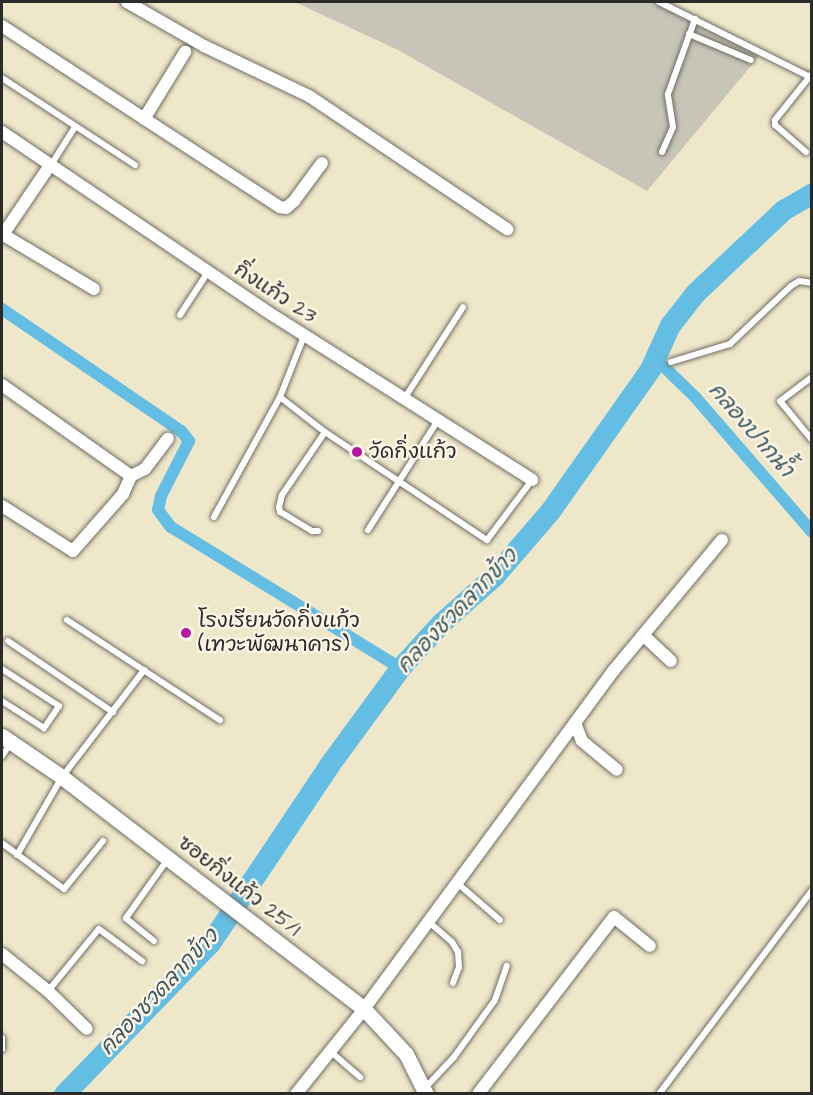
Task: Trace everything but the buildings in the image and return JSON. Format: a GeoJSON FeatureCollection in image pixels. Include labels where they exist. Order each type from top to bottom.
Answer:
{"type":"FeatureCollection","features":[{"type":"Feature","properties":{"kind":"street"},"geometry":{"type":"LineString","coordinates":[[127,2],[204,46],[309,96],[507,229]]}},
{"type":"Feature","properties":{"kind":"street"},"geometry":{"type":"LineString","coordinates":[[2,26],[284,209],[322,163]]}},
{"type":"Feature","properties":{"kind":"street"},"geometry":{"type":"LineString","coordinates":[[144,119],[185,52]]}},
{"type":"Feature","properties":{"kind":"street","name":"กิ่งแก้ว 23"},"geometry":{"type":"LineString","coordinates":[[2,132],[208,272],[532,480]]}},
{"type":"Feature","properties":{"kind":"street"},"geometry":{"type":"LineString","coordinates":[[50,165],[2,234],[94,289]]}},
{"type":"Feature","properties":{"kind":"street"},"geometry":{"type":"LineString","coordinates":[[2,385],[131,476]]}},
{"type":"Feature","properties":{"kind":"street"},"geometry":{"type":"LineString","coordinates":[[2,506],[73,550],[123,495],[131,476],[145,469],[168,439]]}},
{"type":"Feature","properties":{"kind":"street"},"geometry":{"type":"LineString","coordinates":[[296,1094],[364,1009],[575,723],[643,635],[722,540]]}},
{"type":"Feature","properties":{"kind":"street"},"geometry":{"type":"LineString","coordinates":[[643,635],[672,661]]}},
{"type":"Feature","properties":{"kind":"street"},"geometry":{"type":"LineString","coordinates":[[575,723],[582,741],[617,770]]}},
{"type":"Feature","properties":{"kind":"street","name":"ซอยกิ่งแก้ว 25/1"},"geometry":{"type":"LineString","coordinates":[[6,739],[62,777],[364,1009],[406,1054],[425,1091]]}},
{"type":"Feature","properties":{"kind":"street"},"geometry":{"type":"LineString","coordinates":[[478,1094],[614,917],[650,946]]}},
{"type":"Feature","properties":{"kind":"street"},"geometry":{"type":"LineString","coordinates":[[2,954],[48,991],[87,1029]]}},
{"type":"Feature","properties":{"kind":"lane"},"geometry":{"type":"LineString","coordinates":[[659,2],[811,76],[775,120],[775,125],[806,152]]}},
{"type":"Feature","properties":{"kind":"lane"},"geometry":{"type":"LineString","coordinates":[[662,152],[673,128],[668,94],[695,20]]}},
{"type":"Feature","properties":{"kind":"lane"},"geometry":{"type":"LineString","coordinates":[[689,34],[751,60]]}},
{"type":"Feature","properties":{"kind":"lane"},"geometry":{"type":"LineString","coordinates":[[2,78],[135,165]]}},
{"type":"Feature","properties":{"kind":"lane"},"geometry":{"type":"LineString","coordinates":[[50,165],[75,127]]}},
{"type":"Feature","properties":{"kind":"lane"},"geometry":{"type":"LineString","coordinates":[[180,315],[208,272]]}},
{"type":"Feature","properties":{"kind":"lane"},"geometry":{"type":"LineString","coordinates":[[671,362],[730,344],[791,286],[799,281],[812,283]]}},
{"type":"Feature","properties":{"kind":"lane"},"geometry":{"type":"LineString","coordinates":[[404,399],[463,307]]}},
{"type":"Feature","properties":{"kind":"lane"},"geometry":{"type":"LineString","coordinates":[[214,518],[280,397],[304,335]]}},
{"type":"Feature","properties":{"kind":"lane"},"geometry":{"type":"LineString","coordinates":[[812,377],[780,401],[812,440]]}},
{"type":"Feature","properties":{"kind":"lane"},"geometry":{"type":"LineString","coordinates":[[280,397],[325,432],[397,482],[487,540],[532,480]]}},
{"type":"Feature","properties":{"kind":"lane"},"geometry":{"type":"LineString","coordinates":[[368,530],[438,420]]}},
{"type":"Feature","properties":{"kind":"lane"},"geometry":{"type":"LineString","coordinates":[[318,531],[312,531],[280,512],[279,507],[282,495],[325,432]]}},
{"type":"Feature","properties":{"kind":"lane"},"geometry":{"type":"LineString","coordinates":[[67,620],[220,720]]}},
{"type":"Feature","properties":{"kind":"lane"},"geometry":{"type":"LineString","coordinates":[[8,640],[113,712]]}},
{"type":"Feature","properties":{"kind":"lane"},"geometry":{"type":"LineString","coordinates":[[2,669],[59,706],[44,728],[2,701]]}},
{"type":"Feature","properties":{"kind":"lane"},"geometry":{"type":"LineString","coordinates":[[17,855],[62,777],[144,670]]}},
{"type":"Feature","properties":{"kind":"lane"},"geometry":{"type":"LineString","coordinates":[[2,756],[6,739]]}},
{"type":"Feature","properties":{"kind":"lane"},"geometry":{"type":"LineString","coordinates":[[2,843],[64,889],[103,841]]}},
{"type":"Feature","properties":{"kind":"lane"},"geometry":{"type":"LineString","coordinates":[[154,941],[126,918],[168,859]]}},
{"type":"Feature","properties":{"kind":"lane"},"geometry":{"type":"LineString","coordinates":[[456,882],[500,920]]}},
{"type":"Feature","properties":{"kind":"lane"},"geometry":{"type":"LineString","coordinates":[[659,1094],[812,890]]}},
{"type":"Feature","properties":{"kind":"lane"},"geometry":{"type":"LineString","coordinates":[[428,921],[452,942],[458,952],[459,967],[453,982]]}},
{"type":"Feature","properties":{"kind":"lane"},"geometry":{"type":"LineString","coordinates":[[48,991],[99,929],[142,961]]}},
{"type":"Feature","properties":{"kind":"lane"},"geometry":{"type":"LineString","coordinates":[[425,1091],[476,1028],[495,1000],[507,966]]}},
{"type":"Feature","properties":{"kind":"lane"},"geometry":{"type":"LineString","coordinates":[[2,1038],[2,1049]]}},
{"type":"Feature","properties":{"kind":"lane"},"geometry":{"type":"LineString","coordinates":[[330,1051],[360,1077]]}},
{"type":"Feature","properties":{"kind":"shaded area"},"geometry":{"type":"Polygon","coordinates":[[[295,2],[653,2],[760,55],[647,191],[398,50],[295,2]]]}},
{"type":"Feature","properties":{"kind":"waterway","name":"คลองชวดลากข้าว"},"geometry":{"type":"LineString","coordinates":[[64,1094],[210,943],[329,765],[400,668],[441,623],[494,576],[550,511],[650,369],[670,325],[695,293],[783,210],[812,193]]}},
{"type":"Feature","properties":{"kind":"waterway"},"geometry":{"type":"LineString","coordinates":[[2,309],[181,431],[189,441],[161,496],[158,510],[171,527],[400,668]]}},
{"type":"Feature","properties":{"kind":"waterway","name":"คลองปากน้ำ"},"geometry":{"type":"LineString","coordinates":[[655,358],[696,398],[812,532]]}},
{"type":"Feature","properties":{"kind":"place","name":"วัดกิ่งแก้ว"},"geometry":{"type":"Point","coordinates":[357,452]}},
{"type":"Feature","properties":{"kind":"place","name":"โรงเรียนวัดกิ่งแก้ว (เทวะพัฒนาคาร)"},"geometry":{"type":"Point","coordinates":[186,633]}}]}
